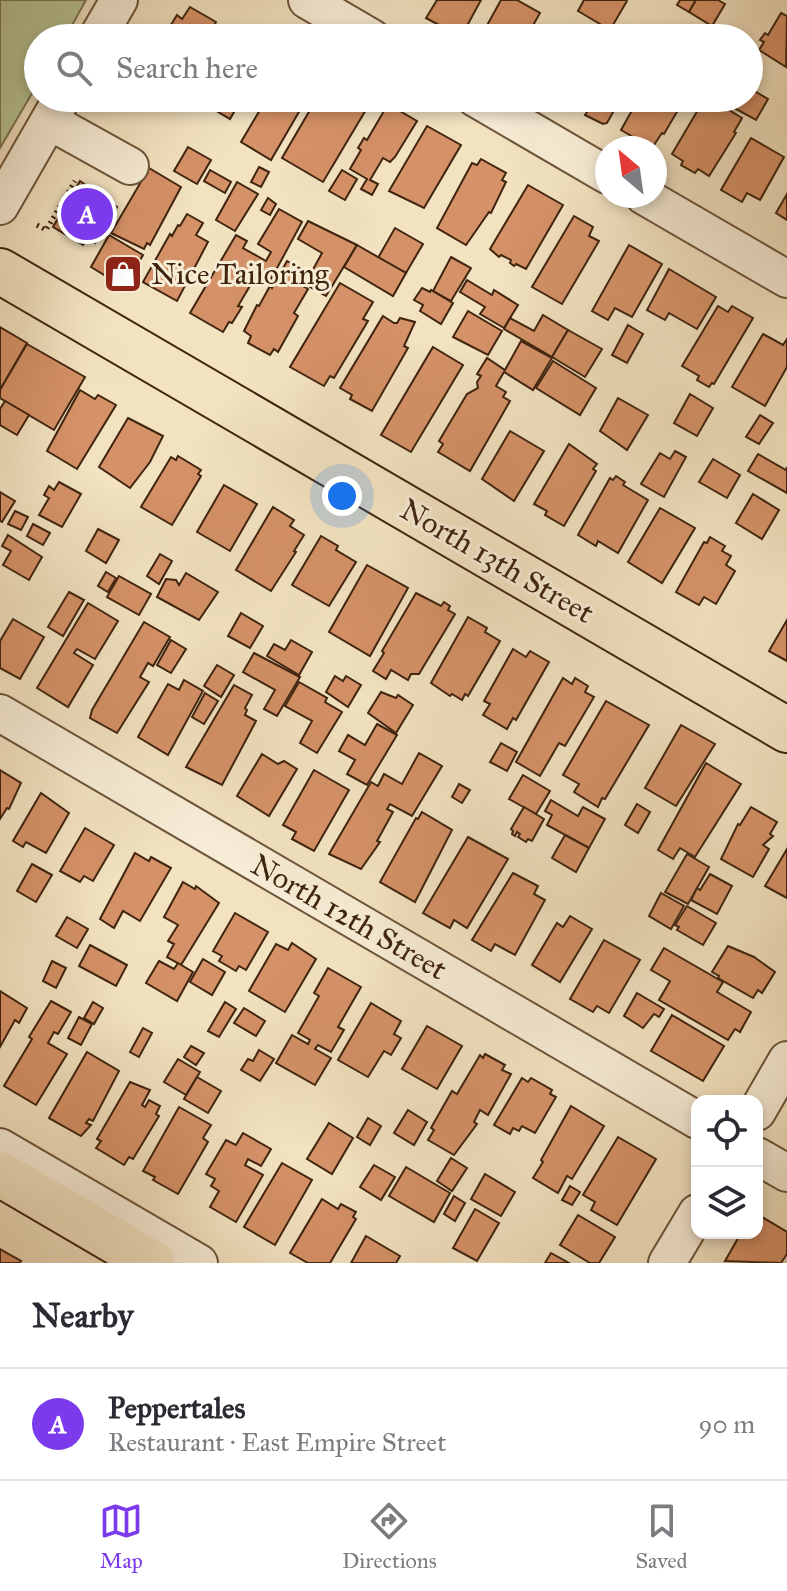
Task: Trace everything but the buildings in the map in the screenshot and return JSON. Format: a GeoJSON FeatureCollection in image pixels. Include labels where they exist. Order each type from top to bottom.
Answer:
{"type":"FeatureCollection","features":[{"type":"Feature","properties":{"kind":"main road","name":"North 13th Street"},"geometry":{"type":"LineString","coordinates":[[0,271],[787,730]]}},
{"type":"Feature","properties":{"kind":"main road"},"geometry":{"type":"LineString","coordinates":[[0,1174],[152,1263]]}},
{"type":"Feature","properties":{"kind":"street"},"geometry":{"type":"LineString","coordinates":[[105,24],[119,0]]}},
{"type":"Feature","properties":{"kind":"street"},"geometry":{"type":"LineString","coordinates":[[307,0],[348,24]]}},
{"type":"Feature","properties":{"kind":"street"},"geometry":{"type":"LineString","coordinates":[[0,206],[55,112]]}},
{"type":"Feature","properties":{"kind":"street"},"geometry":{"type":"LineString","coordinates":[[59,112],[130,166]]}},
{"type":"Feature","properties":{"kind":"street"},"geometry":{"type":"LineString","coordinates":[[499,112],[595,168]]}},
{"type":"Feature","properties":{"kind":"street"},"geometry":{"type":"LineString","coordinates":[[665,208],[787,279]]}},
{"type":"Feature","properties":{"kind":"street","name":"North 12th Street"},"geometry":{"type":"LineString","coordinates":[[0,713],[691,1116]]}},
{"type":"Feature","properties":{"kind":"street"},"geometry":{"type":"LineString","coordinates":[[763,1102],[787,1060]]}},
{"type":"Feature","properties":{"kind":"street"},"geometry":{"type":"LineString","coordinates":[[0,1147],[199,1263]]}},
{"type":"Feature","properties":{"kind":"street"},"geometry":{"type":"LineString","coordinates":[[763,1159],[787,1173]]}},
{"type":"Feature","properties":{"kind":"street"},"geometry":{"type":"LineString","coordinates":[[667,1263],[691,1223]]}},
{"type":"Feature","properties":{"kind":"path"},"geometry":{"type":"LineString","coordinates":[[37,225],[46,230],[55,220],[75,181]]}},
{"type":"Feature","properties":{"kind":"green space"},"geometry":{"type":"Polygon","coordinates":[[[0,0],[86,0],[73,24],[24,24],[24,107],[0,148],[0,0]]]}},
{"type":"Feature","properties":{"kind":"place","name":"Peppertales"},"geometry":{"type":"Point","coordinates":[87,214]}},
{"type":"Feature","properties":{"kind":"place","name":"Nice Tailoring"},"geometry":{"type":"Point","coordinates":[123,274]}}]}
